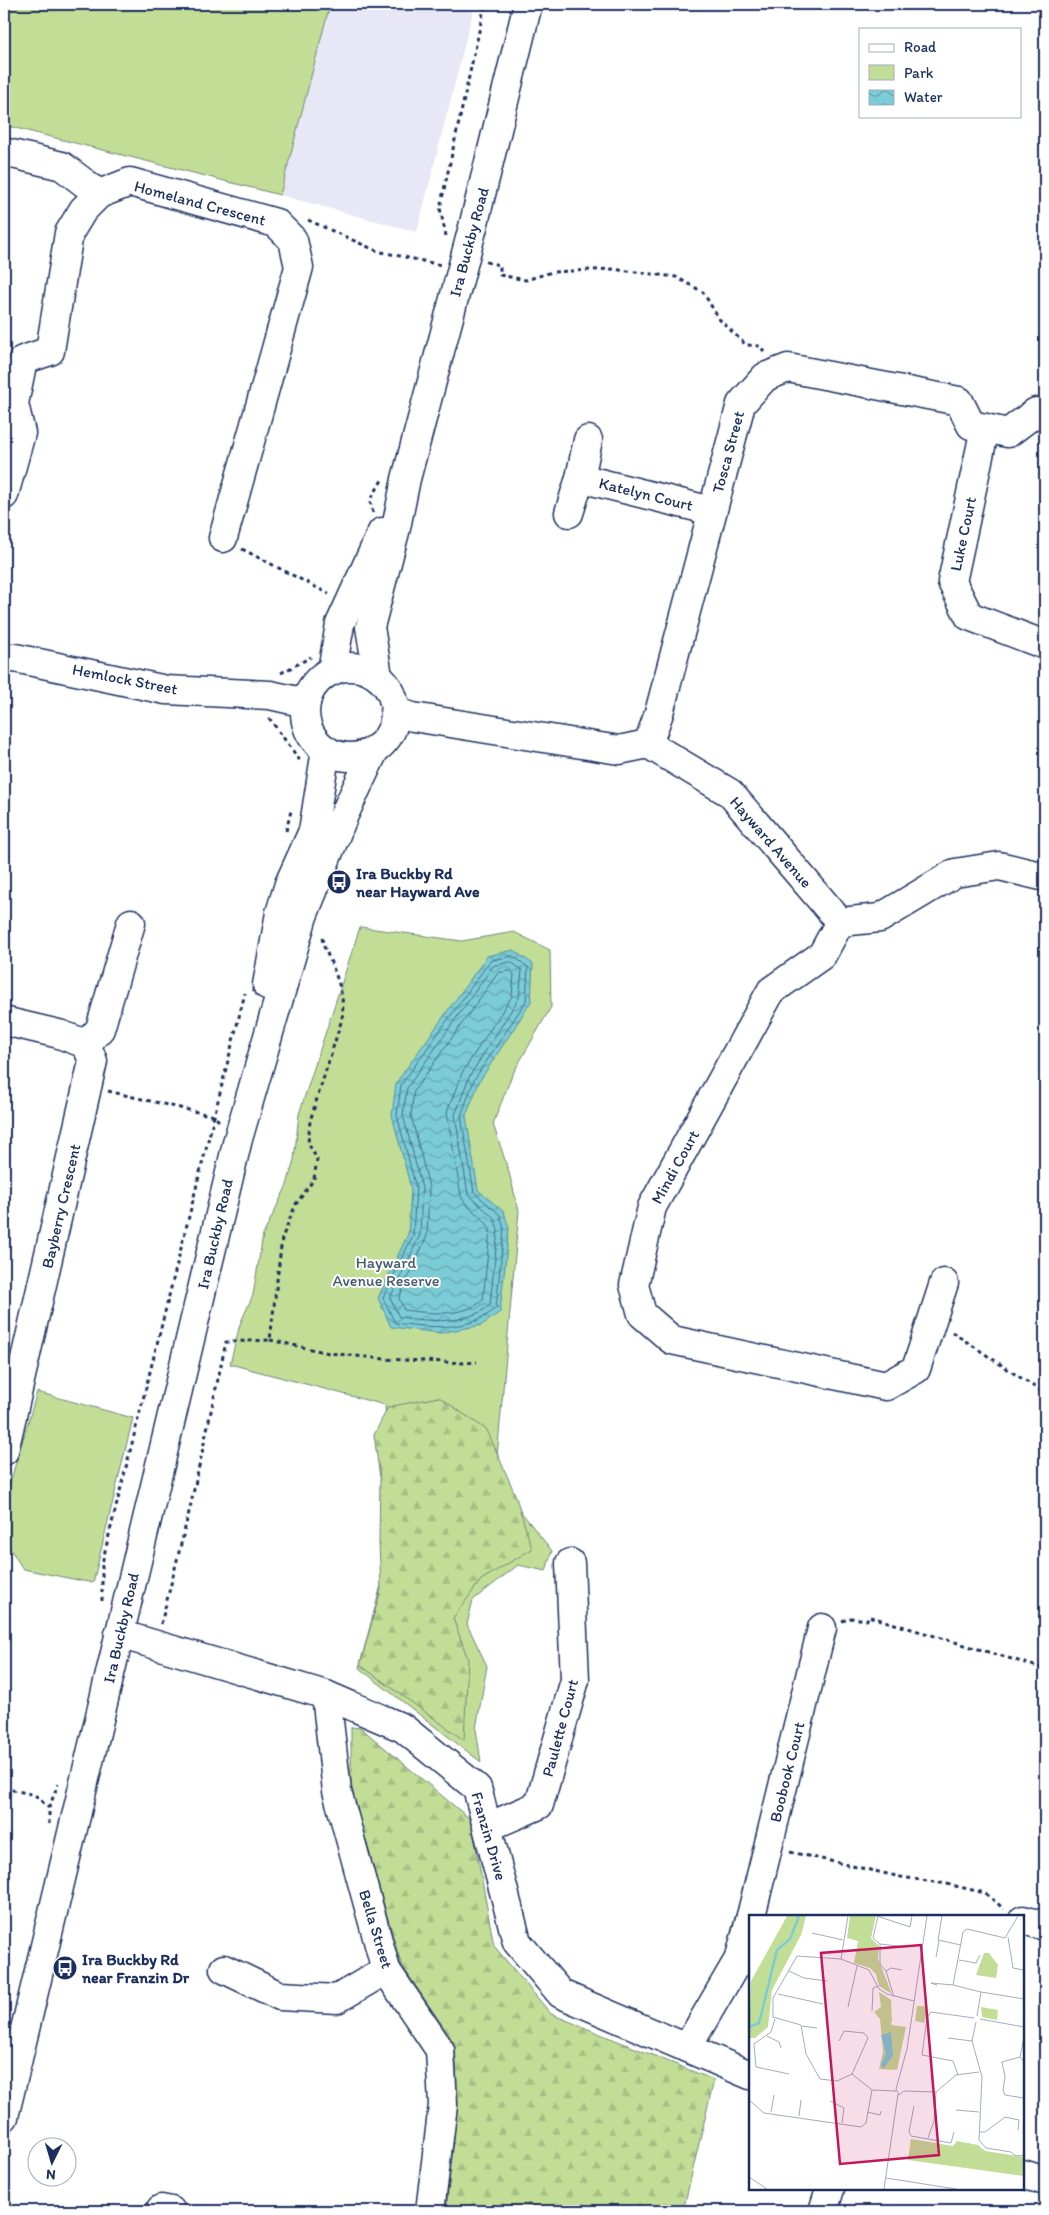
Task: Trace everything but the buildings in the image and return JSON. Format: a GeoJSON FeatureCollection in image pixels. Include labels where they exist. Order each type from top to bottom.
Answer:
{"type":"FeatureCollection","features":[{"type":"Feature","properties":{"kind":"street","name":"Ira Buckby Road"},"geometry":{"type":"LineString","coordinates":[[322,662],[340,624],[396,477],[455,256],[528,4]]}},
{"type":"Feature","properties":{"kind":"street"},"geometry":{"type":"LineString","coordinates":[[4,152],[62,166],[99,194]]}},
{"type":"Feature","properties":{"kind":"street","name":"Homeland Crescent"},"geometry":{"type":"LineString","coordinates":[[4,495],[21,433],[14,404],[23,360],[50,351],[69,233],[83,210],[99,194],[130,182],[276,223],[293,240],[299,267],[223,538]]}},
{"type":"Feature","properties":{"kind":"street","name":"Tosca Street"},"geometry":{"type":"LineString","coordinates":[[648,744],[659,713],[741,404],[765,378],[788,368],[959,402],[971,425],[1008,433],[1036,412],[1045,415]]}},
{"type":"Feature","properties":{"kind":"street","name":"Luke Court"},"geometry":{"type":"LineString","coordinates":[[985,428],[952,582],[969,616],[1045,645]]}},
{"type":"Feature","properties":{"kind":"street","name":"Katelyn Court"},"geometry":{"type":"LineString","coordinates":[[569,513],[580,478],[588,440]]}},
{"type":"Feature","properties":{"kind":"street","name":"Ira Buckby Road"},"geometry":{"type":"LineString","coordinates":[[378,676],[370,628],[396,528],[396,477]]}},
{"type":"Feature","properties":{"kind":"street","name":"Katelyn Court"},"geometry":{"type":"LineString","coordinates":[[580,478],[712,511]]}},
{"type":"Feature","properties":{"kind":"street","name":"Hemlock Street"},"geometry":{"type":"LineString","coordinates":[[4,660],[15,658],[166,690],[270,695],[306,703]]}},
{"type":"Feature","properties":{"kind":"street"},"geometry":{"type":"LineString","coordinates":[[322,662],[368,670],[378,676],[391,692],[396,712],[393,726],[386,740],[375,750],[363,755],[350,757],[338,755],[326,750],[316,741],[309,730],[305,717],[306,703],[311,690],[319,678],[322,662]]}},
{"type":"Feature","properties":{"kind":"street"},"geometry":{"type":"LineString","coordinates":[[396,712],[414,717],[619,750],[648,744]]}},
{"type":"Feature","properties":{"kind":"street","name":"Hayward Avenue"},"geometry":{"type":"LineString","coordinates":[[648,744],[730,793],[840,922]]}},
{"type":"Feature","properties":{"kind":"street","name":"Ira Buckby Road"},"geometry":{"type":"LineString","coordinates":[[238,1139],[280,913],[289,884],[314,831],[326,750]]}},
{"type":"Feature","properties":{"kind":"street","name":"Ira Buckby Road"},"geometry":{"type":"LineString","coordinates":[[4,2117],[238,1139],[303,916],[337,832],[375,750]]}},
{"type":"Feature","properties":{"kind":"street"},"geometry":{"type":"LineString","coordinates":[[840,922],[880,918],[955,873],[1000,866],[1045,877]]}},
{"type":"Feature","properties":{"kind":"street"},"geometry":{"type":"LineString","coordinates":[[4,1021],[59,1034],[86,1044],[100,1029],[131,922]]}},
{"type":"Feature","properties":{"kind":"street","name":"Mindi Court"},"geometry":{"type":"LineString","coordinates":[[840,922],[822,955],[771,991],[652,1207],[634,1285],[642,1314],[672,1340],[886,1386],[916,1369],[944,1283]]}},
{"type":"Feature","properties":{"kind":"street","name":"Bayberry Crescent"},"geometry":{"type":"LineString","coordinates":[[4,1451],[88,1087],[93,1061],[86,1044]]}},
{"type":"Feature","properties":{"kind":"street","name":"Paulette Court"},"geometry":{"type":"LineString","coordinates":[[488,1827],[539,1805],[575,1680],[570,1563]]}},
{"type":"Feature","properties":{"kind":"street","name":"Boobook Court"},"geometry":{"type":"LineString","coordinates":[[752,1915],[822,1628]]}},
{"type":"Feature","properties":{"kind":"street","name":"Franzin Drive"},"geometry":{"type":"LineString","coordinates":[[119,1634],[326,1695],[403,1728],[478,1788],[517,1942],[561,1994],[749,2075]]}},
{"type":"Feature","properties":{"kind":"street","name":"Bella Street"},"geometry":{"type":"LineString","coordinates":[[326,1695],[337,1791],[386,1970],[440,2050],[442,2105],[430,2211]]}},
{"type":"Feature","properties":{"kind":"street"},"geometry":{"type":"LineString","coordinates":[[1024,1919],[1045,1926]]}},
{"type":"Feature","properties":{"kind":"street","name":"Boobook Court"},"geometry":{"type":"LineString","coordinates":[[687,2048],[740,1957],[749,1925]]}},
{"type":"Feature","properties":{"kind":"street"},"geometry":{"type":"LineString","coordinates":[[224,1969],[280,1996],[337,1999],[386,1970]]}},
{"type":"Feature","properties":{"kind":"street"},"geometry":{"type":"LineString","coordinates":[[1024,2174],[1045,2181]]}},
{"type":"Feature","properties":{"kind":"street"},"geometry":{"type":"LineString","coordinates":[[824,2211],[830,2190]]}},
{"type":"Feature","properties":{"kind":"path"},"geometry":{"type":"LineString","coordinates":[[455,256],[448,242],[440,208],[485,4]]}},
{"type":"Feature","properties":{"kind":"path"},"geometry":{"type":"LineString","coordinates":[[439,274],[455,256]]}},
{"type":"Feature","properties":{"kind":"path"},"geometry":{"type":"LineString","coordinates":[[455,256],[500,265],[500,275],[526,280],[552,272],[612,269],[676,277],[703,292],[719,319],[746,345],[761,346],[766,355],[758,361]]}},
{"type":"Feature","properties":{"kind":"path"},"geometry":{"type":"LineString","coordinates":[[374,516],[370,501],[377,486],[396,477]]}},
{"type":"Feature","properties":{"kind":"path"},"geometry":{"type":"LineString","coordinates":[[223,538],[334,598]]}},
{"type":"Feature","properties":{"kind":"path"},"geometry":{"type":"LineString","coordinates":[[303,764],[269,718],[271,679],[308,659],[322,662]]}},
{"type":"Feature","properties":{"kind":"path"},"geometry":{"type":"LineString","coordinates":[[284,840],[293,802]]}},
{"type":"Feature","properties":{"kind":"path"},"geometry":{"type":"LineString","coordinates":[[270,1340],[282,1238],[296,1204],[314,1179],[318,1159],[308,1143],[310,1121],[342,1019],[344,1007],[340,984],[322,944],[321,928]]}},
{"type":"Feature","properties":{"kind":"path"},"geometry":{"type":"LineString","coordinates":[[102,1611],[102,1563],[245,992]]}},
{"type":"Feature","properties":{"kind":"path"},"geometry":{"type":"LineString","coordinates":[[88,1087],[214,1116],[238,1139]]}},
{"type":"Feature","properties":{"kind":"path"},"geometry":{"type":"LineString","coordinates":[[931,1321],[956,1334],[1045,1394]]}},
{"type":"Feature","properties":{"kind":"path"},"geometry":{"type":"LineString","coordinates":[[156,1645],[190,1508],[226,1342],[270,1340],[330,1353],[384,1359],[477,1362]]}},
{"type":"Feature","properties":{"kind":"path"},"geometry":{"type":"LineString","coordinates":[[822,1628],[852,1618],[867,1620],[868,1616],[1045,1669]]}},
{"type":"Feature","properties":{"kind":"path"},"geometry":{"type":"LineString","coordinates":[[48,1825],[49,1808],[59,1779]]}},
{"type":"Feature","properties":{"kind":"path"},"geometry":{"type":"LineString","coordinates":[[4,1788],[35,1795],[49,1808],[76,1814]]}},
{"type":"Feature","properties":{"kind":"path"},"geometry":{"type":"LineString","coordinates":[[769,1848],[985,1893],[1014,1915]]}},
{"type":"Feature","properties":{"kind":"shaded area"},"geometry":{"type":"Polygon","coordinates":[[[330,4],[445,4],[473,11],[417,232],[280,195],[330,4]]]}},
{"type":"Feature","properties":{"kind":"green space"},"geometry":{"type":"Polygon","coordinates":[[[4,4],[330,4],[280,195],[4,125],[4,4]]]}},
{"type":"Feature","properties":{"kind":"green space","name":"Hayward Avenue Reserve"},"geometry":{"type":"Polygon","coordinates":[[[360,927],[462,941],[514,932],[550,950],[551,1007],[512,1075],[493,1124],[519,1211],[495,1479],[552,1551],[546,1571],[518,1565],[473,1600],[467,1624],[487,1666],[476,1729],[481,1762],[359,1668],[390,1551],[385,1405],[230,1364],[240,1324],[253,1295],[263,1235],[287,1185],[294,1160],[299,1114],[360,927]]]}},
{"type":"Feature","properties":{"kind":"green space"},"geometry":{"type":"Polygon","coordinates":[[[37,1392],[133,1418],[93,1583],[23,1569],[4,1539],[4,1503],[37,1392]]]}},
{"type":"Feature","properties":{"kind":"green space"},"geometry":{"type":"Polygon","coordinates":[[[439,1397],[487,1430],[515,1494],[532,1549],[481,1580],[453,1618],[468,1659],[464,1740],[360,1665],[381,1589],[379,1543],[380,1478],[374,1435],[388,1407],[439,1397]]]}},
{"type":"Feature","properties":{"kind":"green space"},"geometry":{"type":"Polygon","coordinates":[[[351,1727],[361,1728],[471,1820],[494,1946],[551,2014],[714,2080],[683,2211],[446,2211],[458,2102],[455,2044],[401,1964],[351,1790],[351,1727]]]}},
{"type":"Feature","properties":{"kind":"water"},"geometry":{"type":"Polygon","coordinates":[[[513,950],[533,964],[531,1002],[479,1082],[466,1116],[478,1190],[504,1212],[509,1228],[500,1312],[482,1325],[440,1333],[391,1327],[378,1298],[408,1234],[411,1189],[392,1115],[396,1083],[487,956],[513,950]]]}},
{"type":"Feature","properties":{"kind":"place","name":"Ira Buckby Rd near Hayward Ave"},"geometry":{"type":"Point","coordinates":[339,882]}},
{"type":"Feature","properties":{"kind":"place","name":"Ira Buckby Rd near Franzin Dr"},"geometry":{"type":"Point","coordinates":[65,1968]}}]}
